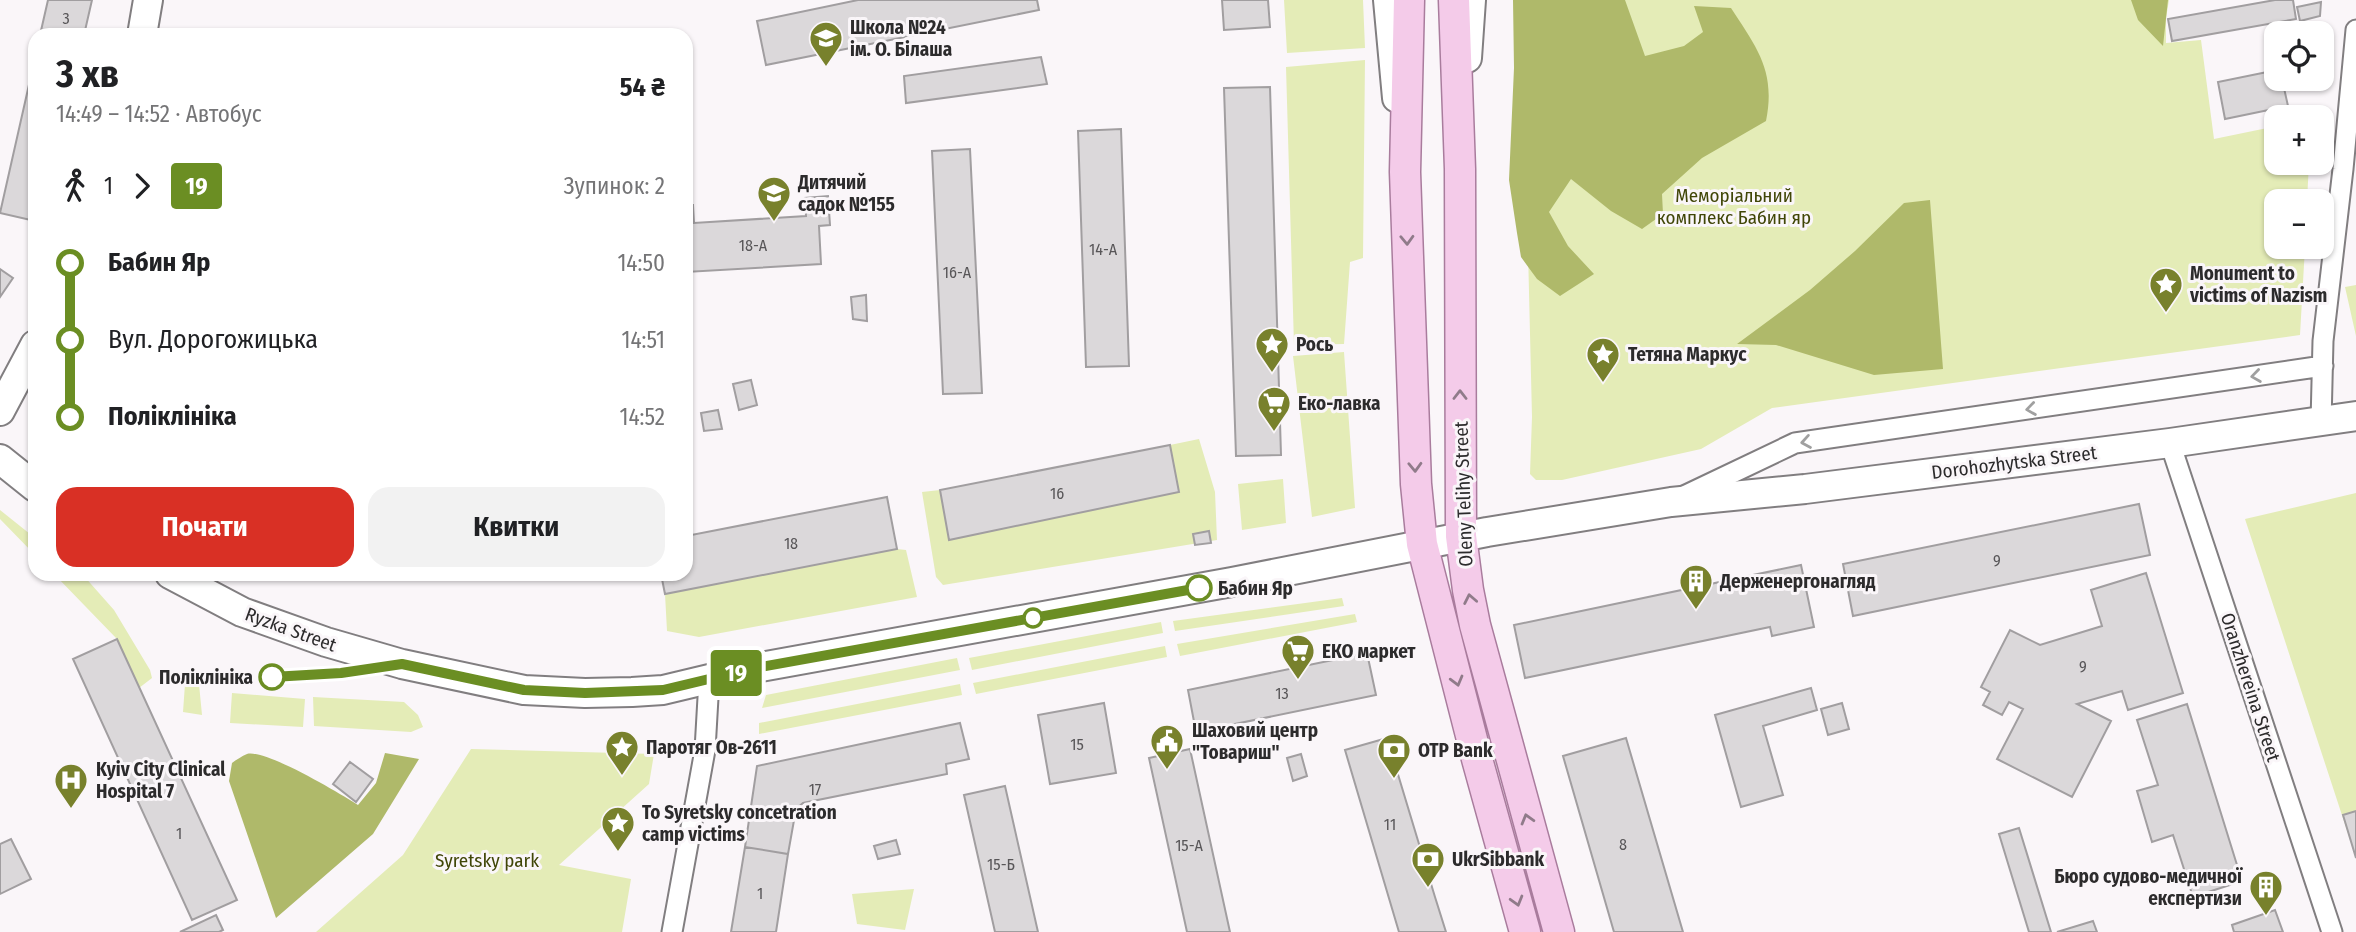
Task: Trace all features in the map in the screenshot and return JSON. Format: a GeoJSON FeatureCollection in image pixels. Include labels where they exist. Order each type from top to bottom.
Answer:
{"type":"FeatureCollection","features":[{"type":"Feature","properties":{"kind":"main road","name":"Oleny Telihy Street"},"geometry":{"type":"LineString","coordinates":[[1409,0],[1405,172],[1416,484],[1422,544],[1525,932]]}},
{"type":"Feature","properties":{"kind":"main road","name":"Oleny Telihy Street"},"geometry":{"type":"LineString","coordinates":[[1454,0],[1460,169],[1461,537],[1475,625],[1559,932]]}},
{"type":"Feature","properties":{"kind":"street"},"geometry":{"type":"LineString","coordinates":[[143,28],[148,0]]}},
{"type":"Feature","properties":{"kind":"street","name":"Oleny Telihy Street"},"geometry":{"type":"LineString","coordinates":[[1388,0],[1405,172]]}},
{"type":"Feature","properties":{"kind":"street","name":"Oleny Telihy Street"},"geometry":{"type":"LineString","coordinates":[[1460,169],[1471,0]]}},
{"type":"Feature","properties":{"kind":"street"},"geometry":{"type":"LineString","coordinates":[[2321,423],[2323,341],[2356,30]]}},
{"type":"Feature","properties":{"kind":"street"},"geometry":{"type":"LineString","coordinates":[[0,411],[28,358]]}},
{"type":"Feature","properties":{"kind":"street","name":"Dorohozhytska Street"},"geometry":{"type":"LineString","coordinates":[[1671,502],[1796,443],[2323,366]]}},
{"type":"Feature","properties":{"kind":"street","name":"Dorohozhytska Street"},"geometry":{"type":"LineString","coordinates":[[709,680],[768,666],[1232,582],[1422,544],[1671,502],[1805,489],[2321,423],[2356,416]]}},
{"type":"Feature","properties":{"kind":"street","name":"Oranzhereina Street"},"geometry":{"type":"LineString","coordinates":[[2170,443],[2332,932]]}},
{"type":"Feature","properties":{"kind":"street"},"geometry":{"type":"LineString","coordinates":[[0,459],[28,481]]}},
{"type":"Feature","properties":{"kind":"street","name":"Ryzka Street"},"geometry":{"type":"LineString","coordinates":[[183,581],[242,612],[326,642],[472,680],[524,690],[585,693],[663,690],[709,680]]}},
{"type":"Feature","properties":{"kind":"street"},"geometry":{"type":"LineString","coordinates":[[672,932],[705,750],[709,680]]}},
{"type":"Feature","properties":{"kind":"green space"},"geometry":{"type":"Polygon","coordinates":[[[1284,0],[1363,0],[1365,48],[1287,53],[1284,0]]]}},
{"type":"Feature","properties":{"kind":"green space"},"geometry":{"type":"Polygon","coordinates":[[[1513,0],[1625,0],[1645,56],[1684,46],[1703,32],[1694,6],[1731,8],[1756,48],[1766,74],[1766,121],[1702,158],[1662,194],[1663,214],[1642,229],[1611,211],[1571,179],[1549,212],[1568,246],[1594,274],[1560,296],[1537,279],[1521,257],[1517,233],[1509,180],[1514,68],[1513,0]]]}},
{"type":"Feature","properties":{"kind":"green space","name":"Меморіальний комплекс Бабин яр"},"geometry":{"type":"Polygon","coordinates":[[[1522,0],[2169,0],[2166,43],[2201,40],[2214,139],[2264,129],[2264,175],[2308,175],[2308,189],[2264,189],[2264,259],[2304,259],[2300,335],[1772,408],[1701,449],[1562,480],[1536,480],[1530,474],[1532,417],[1522,0]]]}},
{"type":"Feature","properties":{"kind":"green space"},"geometry":{"type":"Polygon","coordinates":[[[2131,0],[2168,0],[2163,46],[2138,20],[2131,0]]]}},
{"type":"Feature","properties":{"kind":"green space"},"geometry":{"type":"Polygon","coordinates":[[[1365,60],[1363,258],[1350,262],[1344,344],[1294,345],[1286,67],[1365,60]]]}},
{"type":"Feature","properties":{"kind":"green space"},"geometry":{"type":"Polygon","coordinates":[[[1930,200],[1943,369],[1874,375],[1776,345],[1737,344],[1810,290],[1904,203],[1930,200]]]}},
{"type":"Feature","properties":{"kind":"green space"},"geometry":{"type":"Polygon","coordinates":[[[2356,285],[2356,336],[2345,287],[2356,285]]]}},
{"type":"Feature","properties":{"kind":"green space"},"geometry":{"type":"Polygon","coordinates":[[[1344,352],[1355,508],[1312,517],[1293,356],[1344,352]]]}},
{"type":"Feature","properties":{"kind":"green space"},"geometry":{"type":"Polygon","coordinates":[[[1199,439],[1215,492],[1217,540],[943,585],[936,577],[922,492],[940,490],[949,539],[1179,492],[1170,445],[1199,439]]]}},
{"type":"Feature","properties":{"kind":"green space"},"geometry":{"type":"Polygon","coordinates":[[[1283,479],[1286,523],[1242,530],[1238,484],[1283,479]]]}},
{"type":"Feature","properties":{"kind":"green space"},"geometry":{"type":"Polygon","coordinates":[[[2356,493],[2356,858],[2245,519],[2356,493]]]}},
{"type":"Feature","properties":{"kind":"green space"},"geometry":{"type":"Polygon","coordinates":[[[0,510],[28,532],[28,548],[0,519],[0,510]]]}},
{"type":"Feature","properties":{"kind":"green space"},"geometry":{"type":"Polygon","coordinates":[[[897,549],[906,550],[917,597],[699,637],[667,631],[665,594],[897,549]]]}},
{"type":"Feature","properties":{"kind":"green space"},"geometry":{"type":"Polygon","coordinates":[[[61,581],[88,581],[114,610],[150,670],[152,678],[139,688],[117,639],[61,581]]]}},
{"type":"Feature","properties":{"kind":"green space"},"geometry":{"type":"Polygon","coordinates":[[[1342,598],[1344,606],[1175,631],[1173,621],[1342,598]]]}},
{"type":"Feature","properties":{"kind":"green space"},"geometry":{"type":"Polygon","coordinates":[[[1355,614],[1357,622],[1180,656],[1177,644],[1355,614]]]}},
{"type":"Feature","properties":{"kind":"green space"},"geometry":{"type":"Polygon","coordinates":[[[1161,622],[1163,633],[972,670],[969,658],[1161,622]]]}},
{"type":"Feature","properties":{"kind":"green space"},"geometry":{"type":"Polygon","coordinates":[[[1165,646],[1167,657],[976,694],[973,683],[1165,646]]]}},
{"type":"Feature","properties":{"kind":"green space"},"geometry":{"type":"Polygon","coordinates":[[[957,658],[960,670],[762,708],[766,695],[957,658]]]}},
{"type":"Feature","properties":{"kind":"green space"},"geometry":{"type":"Polygon","coordinates":[[[185,684],[199,684],[202,715],[183,712],[185,684]]]}},
{"type":"Feature","properties":{"kind":"green space"},"geometry":{"type":"Polygon","coordinates":[[[960,684],[962,695],[759,734],[759,723],[960,684]]]}},
{"type":"Feature","properties":{"kind":"green space"},"geometry":{"type":"Polygon","coordinates":[[[232,693],[305,699],[303,727],[230,723],[232,693]]]}},
{"type":"Feature","properties":{"kind":"green space"},"geometry":{"type":"Polygon","coordinates":[[[313,697],[404,702],[418,715],[423,727],[411,732],[314,726],[313,697]]]}},
{"type":"Feature","properties":{"kind":"green space","name":"Syretsky park"},"geometry":{"type":"Polygon","coordinates":[[[471,749],[654,754],[649,784],[559,865],[631,879],[622,932],[316,932],[403,855],[471,749]]]}},
{"type":"Feature","properties":{"kind":"green space"},"geometry":{"type":"Polygon","coordinates":[[[385,753],[419,759],[373,834],[276,918],[229,781],[232,763],[247,754],[270,758],[358,805],[376,783],[385,753]]]}},
{"type":"Feature","properties":{"kind":"green space"},"geometry":{"type":"Polygon","coordinates":[[[914,889],[905,930],[857,924],[852,894],[914,889]]]}},
{"type":"Feature","properties":{"kind":"building"},"geometry":{"type":"Polygon","coordinates":[[[48,0],[92,0],[86,28],[42,28],[48,0]]]}},
{"type":"Feature","properties":{"kind":"building"},"geometry":{"type":"Polygon","coordinates":[[[858,0],[1037,0],[1039,10],[766,65],[757,21],[858,0]]]}},
{"type":"Feature","properties":{"kind":"building"},"geometry":{"type":"Polygon","coordinates":[[[1222,0],[1268,0],[1270,27],[1224,30],[1222,0]]]}},
{"type":"Feature","properties":{"kind":"building"},"geometry":{"type":"Polygon","coordinates":[[[2275,0],[2293,0],[2296,19],[2264,21],[2264,25],[2172,41],[2168,19],[2275,0]]]}},
{"type":"Feature","properties":{"kind":"building"},"geometry":{"type":"Polygon","coordinates":[[[2321,2],[2320,16],[2300,21],[2297,7],[2321,2]]]}},
{"type":"Feature","properties":{"kind":"building"},"geometry":{"type":"Polygon","coordinates":[[[1041,57],[1047,84],[906,103],[904,76],[1041,57]]]}},
{"type":"Feature","properties":{"kind":"building"},"geometry":{"type":"Polygon","coordinates":[[[2264,73],[2264,91],[2285,91],[2288,105],[2264,105],[2264,111],[2225,119],[2218,82],[2264,73]]]}},
{"type":"Feature","properties":{"kind":"building"},"geometry":{"type":"Polygon","coordinates":[[[1270,87],[1281,455],[1236,456],[1224,88],[1270,87]]]}},
{"type":"Feature","properties":{"kind":"building"},"geometry":{"type":"Polygon","coordinates":[[[28,89],[28,219],[0,213],[28,89]]]}},
{"type":"Feature","properties":{"kind":"building"},"geometry":{"type":"Polygon","coordinates":[[[1121,129],[1129,366],[1086,367],[1078,131],[1121,129]]]}},
{"type":"Feature","properties":{"kind":"building"},"geometry":{"type":"Polygon","coordinates":[[[970,149],[982,393],[943,394],[932,151],[970,149]]]}},
{"type":"Feature","properties":{"kind":"building"},"geometry":{"type":"Polygon","coordinates":[[[828,196],[830,225],[819,226],[821,264],[693,272],[693,205],[694,223],[806,216],[805,198],[828,196]]]}},
{"type":"Feature","properties":{"kind":"building"},"geometry":{"type":"Polygon","coordinates":[[[0,269],[13,278],[0,297],[0,269]]]}},
{"type":"Feature","properties":{"kind":"building"},"geometry":{"type":"Polygon","coordinates":[[[866,295],[867,321],[853,319],[851,297],[866,295]]]}},
{"type":"Feature","properties":{"kind":"building"},"geometry":{"type":"Polygon","coordinates":[[[751,380],[757,405],[739,410],[733,384],[751,380]]]}},
{"type":"Feature","properties":{"kind":"building"},"geometry":{"type":"Polygon","coordinates":[[[718,410],[722,429],[704,431],[701,413],[718,410]]]}},
{"type":"Feature","properties":{"kind":"building"},"geometry":{"type":"Polygon","coordinates":[[[1170,445],[1179,492],[949,540],[940,490],[1170,445]]]}},
{"type":"Feature","properties":{"kind":"building"},"geometry":{"type":"Polygon","coordinates":[[[887,497],[897,549],[665,594],[662,581],[693,581],[693,535],[887,497]]]}},
{"type":"Feature","properties":{"kind":"building"},"geometry":{"type":"Polygon","coordinates":[[[2139,504],[2150,555],[1853,616],[1843,564],[2139,504]]]}},
{"type":"Feature","properties":{"kind":"building"},"geometry":{"type":"Polygon","coordinates":[[[1209,531],[1211,543],[1195,545],[1193,534],[1209,531]]]}},
{"type":"Feature","properties":{"kind":"building","name":"Держенергонагляд"},"geometry":{"type":"Polygon","coordinates":[[[1801,565],[1814,627],[1772,636],[1770,627],[1525,678],[1514,625],[1801,565]]]}},
{"type":"Feature","properties":{"kind":"building"},"geometry":{"type":"Polygon","coordinates":[[[2146,573],[2183,693],[2128,710],[2122,691],[2077,704],[2111,721],[2072,797],[1997,759],[2023,709],[2009,702],[2002,715],[1983,705],[1990,692],[1981,687],[2010,630],[2040,645],[2102,626],[2091,590],[2146,573]]]}},
{"type":"Feature","properties":{"kind":"building"},"geometry":{"type":"Polygon","coordinates":[[[117,639],[237,900],[192,920],[73,659],[117,639]]]}},
{"type":"Feature","properties":{"kind":"building"},"geometry":{"type":"Polygon","coordinates":[[[1367,653],[1376,695],[1196,732],[1188,690],[1367,653]]]}},
{"type":"Feature","properties":{"kind":"building"},"geometry":{"type":"Polygon","coordinates":[[[1811,688],[1817,710],[1763,726],[1783,795],[1741,807],[1715,715],[1811,688]]]}},
{"type":"Feature","properties":{"kind":"building"},"geometry":{"type":"Polygon","coordinates":[[[1104,703],[1116,773],[1050,784],[1038,715],[1104,703]]]}},
{"type":"Feature","properties":{"kind":"building"},"geometry":{"type":"Polygon","coordinates":[[[1842,703],[1849,729],[1828,735],[1821,709],[1842,703]]]}},
{"type":"Feature","properties":{"kind":"building"},"geometry":{"type":"Polygon","coordinates":[[[2187,704],[2242,881],[2193,897],[2173,835],[2152,842],[2137,791],[2158,785],[2137,720],[2187,704]]]}},
{"type":"Feature","properties":{"kind":"building"},"geometry":{"type":"Polygon","coordinates":[[[960,723],[969,759],[946,764],[947,774],[803,803],[796,809],[788,854],[745,847],[757,766],[960,723]]]}},
{"type":"Feature","properties":{"kind":"building"},"geometry":{"type":"Polygon","coordinates":[[[1387,738],[1446,932],[1399,932],[1345,750],[1387,738]]]}},
{"type":"Feature","properties":{"kind":"building"},"geometry":{"type":"Polygon","coordinates":[[[1626,738],[1683,932],[1614,932],[1563,756],[1626,738]]]}},
{"type":"Feature","properties":{"kind":"building"},"geometry":{"type":"Polygon","coordinates":[[[1190,749],[1230,932],[1187,932],[1149,758],[1190,749]]]}},
{"type":"Feature","properties":{"kind":"building"},"geometry":{"type":"Polygon","coordinates":[[[1301,754],[1307,776],[1293,781],[1287,758],[1301,754]]]}},
{"type":"Feature","properties":{"kind":"building"},"geometry":{"type":"Polygon","coordinates":[[[350,762],[373,779],[356,802],[333,784],[350,762]]]}},
{"type":"Feature","properties":{"kind":"building"},"geometry":{"type":"Polygon","coordinates":[[[1005,786],[1038,932],[995,932],[964,795],[1005,786]]]}},
{"type":"Feature","properties":{"kind":"building"},"geometry":{"type":"Polygon","coordinates":[[[2356,811],[2356,858],[2343,815],[2356,811]]]}},
{"type":"Feature","properties":{"kind":"building"},"geometry":{"type":"Polygon","coordinates":[[[2019,828],[2051,932],[2029,932],[1999,834],[2019,828]]]}},
{"type":"Feature","properties":{"kind":"building"},"geometry":{"type":"Polygon","coordinates":[[[11,839],[31,879],[0,894],[0,844],[11,839]]]}},
{"type":"Feature","properties":{"kind":"building"},"geometry":{"type":"Polygon","coordinates":[[[896,840],[900,854],[878,859],[874,846],[896,840]]]}},
{"type":"Feature","properties":{"kind":"building"},"geometry":{"type":"Polygon","coordinates":[[[745,847],[788,854],[776,932],[731,932],[745,847]]]}},
{"type":"Feature","properties":{"kind":"building","name":"Бюро судово-медичної експертизи"},"geometry":{"type":"Polygon","coordinates":[[[2275,910],[2283,932],[2234,932],[2232,925],[2275,910]]]}},
{"type":"Feature","properties":{"kind":"building"},"geometry":{"type":"Polygon","coordinates":[[[216,915],[223,930],[219,932],[180,932],[216,915]]]}},
{"type":"Feature","properties":{"kind":"building"},"geometry":{"type":"Polygon","coordinates":[[[2093,921],[2097,932],[2057,932],[2093,921]]]}},
{"type":"Feature","properties":{"kind":"bus line","name":"19"},"geometry":{"type":"LineString","coordinates":[[272,677],[341,673],[402,664],[524,690],[585,693],[663,690],[755,668],[1199,588]]}},
{"type":"Feature","properties":{"kind":"place","name":"Школа №24 ім. О. Білаша"},"geometry":{"type":"Point","coordinates":[826,68]}},
{"type":"Feature","properties":{"kind":"place","name":"Дитячий садок №155"},"geometry":{"type":"Point","coordinates":[774,223]}},
{"type":"Feature","properties":{"kind":"place","name":"Monument to victims of Nazism"},"geometry":{"type":"Point","coordinates":[2166,314]}},
{"type":"Feature","properties":{"kind":"place","name":"Рось"},"geometry":{"type":"Point","coordinates":[1272,374]}},
{"type":"Feature","properties":{"kind":"place","name":"Тетяна Маркус"},"geometry":{"type":"Point","coordinates":[1603,384]}},
{"type":"Feature","properties":{"kind":"place","name":"Еко-лавка"},"geometry":{"type":"Point","coordinates":[1274,433]}},
{"type":"Feature","properties":{"kind":"place","name":"Бабин Яр"},"geometry":{"type":"Point","coordinates":[1199,588]}},
{"type":"Feature","properties":{"kind":"place","name":"Держенергонагляд"},"geometry":{"type":"Point","coordinates":[1696,611]}},
{"type":"Feature","properties":{"kind":"place","name":"Поліклініка"},"geometry":{"type":"Point","coordinates":[272,677]}},
{"type":"Feature","properties":{"kind":"place","name":"ЕКО маркет"},"geometry":{"type":"Point","coordinates":[1298,681]}},
{"type":"Feature","properties":{"kind":"place","name":"Шаховий центр \"Товариш\""},"geometry":{"type":"Point","coordinates":[1167,771]}},
{"type":"Feature","properties":{"kind":"place","name":"Паротяг Ов-2611"},"geometry":{"type":"Point","coordinates":[622,777]}},
{"type":"Feature","properties":{"kind":"place","name":"OTP Bank"},"geometry":{"type":"Point","coordinates":[1394,780]}},
{"type":"Feature","properties":{"kind":"place","name":"Kyiv City Clinical Hospital 7"},"geometry":{"type":"Point","coordinates":[71,810]}},
{"type":"Feature","properties":{"kind":"place","name":"To Syretsky concetration camp victims"},"geometry":{"type":"Point","coordinates":[618,853]}},
{"type":"Feature","properties":{"kind":"place","name":"UkrSibbank"},"geometry":{"type":"Point","coordinates":[1428,889]}},
{"type":"Feature","properties":{"kind":"place","name":"Бюро судово-медичної експертизи"},"geometry":{"type":"Point","coordinates":[2266,917]}}]}
